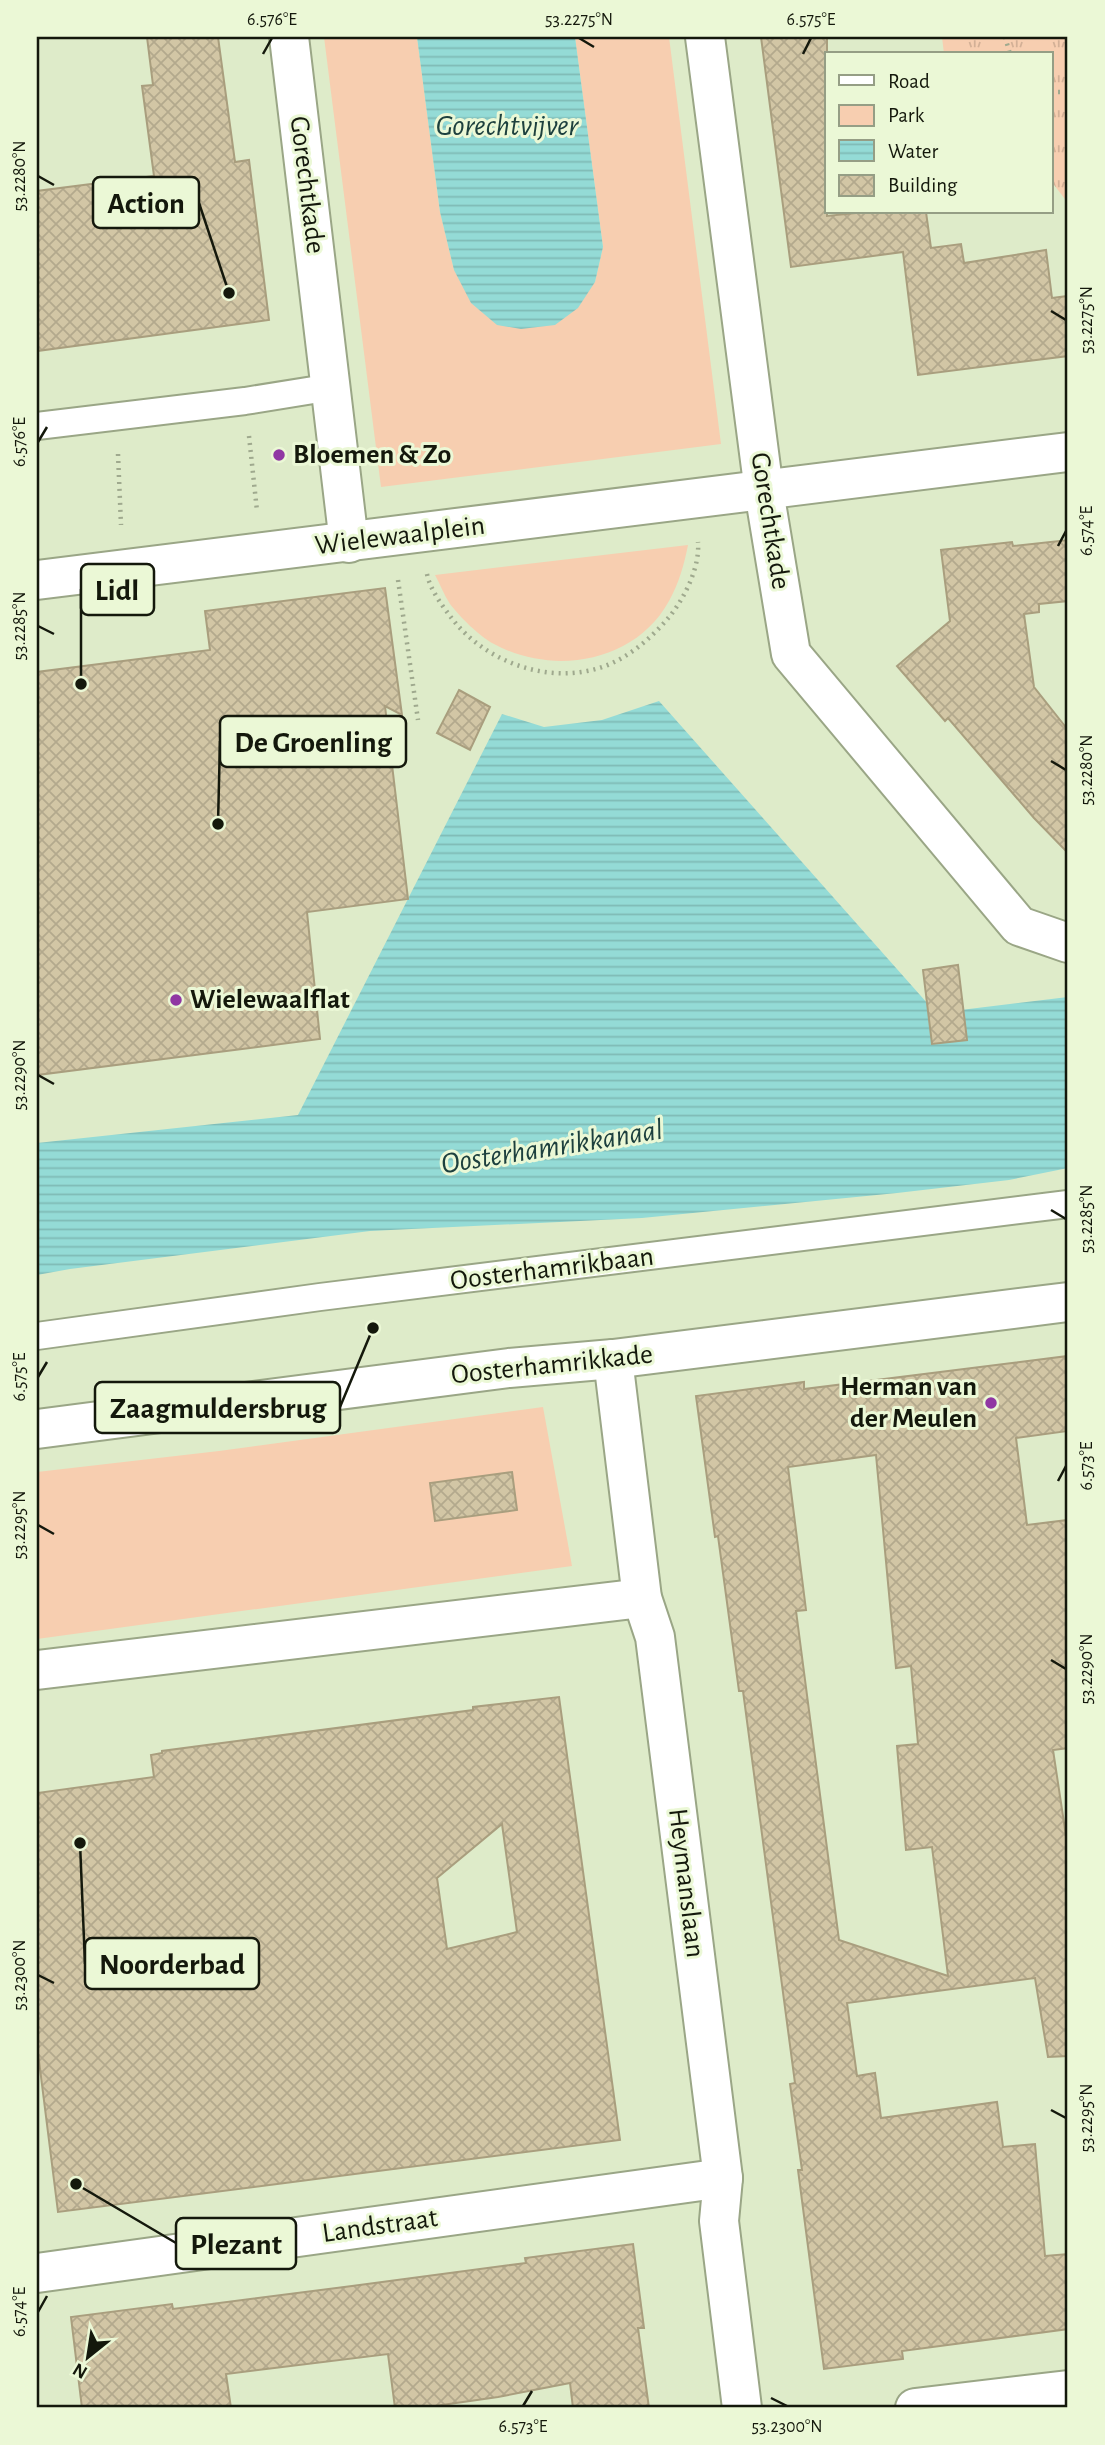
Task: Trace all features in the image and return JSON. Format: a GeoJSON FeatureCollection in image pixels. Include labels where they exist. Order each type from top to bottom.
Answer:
{"type":"FeatureCollection","features":[{"type":"Feature","properties":{"kind":"street","name":"Gorechtkade"},"geometry":{"type":"LineString","coordinates":[[289,37],[349,542]]}},
{"type":"Feature","properties":{"kind":"street","name":"Gorechtkade"},"geometry":{"type":"LineString","coordinates":[[705,37],[764,491],[791,654],[1018,926],[1068,943]]}},
{"type":"Feature","properties":{"kind":"street","name":"Wielewaalplein"},"geometry":{"type":"LineString","coordinates":[[37,580],[1068,452]]}},
{"type":"Feature","properties":{"kind":"street","name":"Oosterhamrikkade"},"geometry":{"type":"LineString","coordinates":[[37,1429],[509,1368],[613,1359],[1068,1302]]}},
{"type":"Feature","properties":{"kind":"street","name":"Heymanslaan"},"geometry":{"type":"LineString","coordinates":[[613,1359],[642,1598],[655,1637],[723,2178],[719,2221],[742,2408]]}},
{"type":"Feature","properties":{"kind":"street"},"geometry":{"type":"LineString","coordinates":[[37,1670],[642,1598]]}},
{"type":"Feature","properties":{"kind":"street","name":"Landstraat"},"geometry":{"type":"LineString","coordinates":[[37,2273],[723,2178]]}},
{"type":"Feature","properties":{"kind":"street"},"geometry":{"type":"LineString","coordinates":[[915,2408],[1068,2390]]}},
{"type":"Feature","properties":{"kind":"lane"},"geometry":{"type":"LineString","coordinates":[[37,426],[245,401],[332,387]]}},
{"type":"Feature","properties":{"kind":"lane","name":"Oosterhamrikbaan"},"geometry":{"type":"LineString","coordinates":[[37,1336],[320,1297],[1068,1205]]}},
{"type":"Feature","properties":{"kind":"path"},"geometry":{"type":"LineString","coordinates":[[245,401],[261,554]]}},
{"type":"Feature","properties":{"kind":"path"},"geometry":{"type":"LineString","coordinates":[[117,416],[123,568]]}},
{"type":"Feature","properties":{"kind":"path"},"geometry":{"type":"LineString","coordinates":[[407,536],[440,602],[460,630],[485,651],[515,665],[556,674],[588,671],[621,659],[652,637],[683,600],[699,552],[696,500]]}},
{"type":"Feature","properties":{"kind":"path"},"geometry":{"type":"LineString","coordinates":[[407,536],[418,720]]}},
{"type":"Feature","properties":{"kind":"green space"},"geometry":{"type":"Polygon","coordinates":[[[324,37],[417,37],[440,212],[454,270],[595,282],[603,247],[575,37],[669,37],[721,444],[381,487],[324,37]]]}},
{"type":"Feature","properties":{"kind":"green space"},"geometry":{"type":"Polygon","coordinates":[[[942,37],[1068,37],[1068,203],[1052,182],[1052,52],[944,52],[942,37]]]}},
{"type":"Feature","properties":{"kind":"green space"},"geometry":{"type":"Polygon","coordinates":[[[688,545],[676,587],[654,622],[636,638],[614,650],[591,658],[566,661],[541,660],[517,654],[488,641],[454,609],[435,575],[688,545]]]}},
{"type":"Feature","properties":{"kind":"green space"},"geometry":{"type":"Polygon","coordinates":[[[543,1407],[572,1566],[37,1639],[37,1472],[219,1451],[543,1407]]]}},
{"type":"Feature","properties":{"kind":"water","name":"Gorechtvijver"},"geometry":{"type":"Polygon","coordinates":[[[417,37],[575,37],[603,247],[595,282],[578,308],[555,325],[521,329],[497,325],[471,303],[454,270],[440,212],[417,37]]]}},
{"type":"Feature","properties":{"kind":"water","name":"Oosterhamrikkanaal"},"geometry":{"type":"Polygon","coordinates":[[[659,701],[936,1013],[1068,997],[1068,1168],[1009,1180],[642,1218],[370,1231],[37,1275],[37,1143],[298,1115],[502,714],[544,727],[602,720],[659,701]]]}},
{"type":"Feature","properties":{"kind":"building"},"geometry":{"type":"Polygon","coordinates":[[[147,37],[218,37],[235,162],[249,160],[269,320],[37,351],[37,191],[154,176],[142,86],[153,85],[147,37]]]}},
{"type":"Feature","properties":{"kind":"building"},"geometry":{"type":"Polygon","coordinates":[[[761,37],[827,37],[825,214],[926,214],[931,248],[961,244],[964,263],[1046,250],[1052,298],[1068,296],[1068,356],[918,375],[903,252],[791,267],[761,37]]]}},
{"type":"Feature","properties":{"kind":"building"},"geometry":{"type":"Polygon","coordinates":[[[1068,540],[1068,601],[1039,604],[1039,612],[1024,614],[1034,687],[1068,730],[1068,853],[1034,818],[948,718],[945,721],[897,666],[950,621],[941,550],[1012,542],[1013,546],[1068,540]]]}},
{"type":"Feature","properties":{"kind":"building"},"geometry":{"type":"Polygon","coordinates":[[[385,588],[402,715],[385,706],[408,899],[307,912],[320,1039],[37,1075],[37,672],[210,650],[205,611],[385,588]]]}},
{"type":"Feature","properties":{"kind":"building"},"geometry":{"type":"Polygon","coordinates":[[[459,690],[490,707],[470,750],[437,733],[459,690]]]}},
{"type":"Feature","properties":{"kind":"building"},"geometry":{"type":"Polygon","coordinates":[[[958,965],[967,1040],[932,1044],[923,970],[958,965]]]}},
{"type":"Feature","properties":{"kind":"building"},"geometry":{"type":"Polygon","coordinates":[[[1068,1356],[1068,1431],[1016,1438],[1027,1525],[1068,1520],[1068,1748],[1053,1750],[1068,1849],[1068,2056],[1048,2057],[1035,1978],[847,2003],[857,2076],[875,2073],[881,2118],[997,2102],[1003,2147],[1035,2144],[1045,2256],[1068,2254],[1068,2329],[902,2351],[903,2359],[824,2369],[798,2170],[802,2170],[790,2084],[795,2083],[743,1691],[739,1691],[696,1396],[804,1382],[804,1389],[1068,1356]],[[876,1455],[788,1467],[806,1610],[796,1611],[839,1940],[948,1976],[932,1847],[906,1850],[897,1746],[918,1744],[911,1666],[896,1668],[876,1455]]]}},
{"type":"Feature","properties":{"kind":"building"},"geometry":{"type":"Polygon","coordinates":[[[512,1472],[517,1510],[435,1521],[430,1483],[512,1472]]]}},
{"type":"Feature","properties":{"kind":"building"},"geometry":{"type":"Polygon","coordinates":[[[559,1697],[620,2140],[58,2212],[37,2045],[37,1793],[154,1777],[151,1755],[162,1751],[473,1710],[473,1707],[559,1697]],[[502,1824],[437,1878],[447,1949],[517,1932],[502,1824]]]}},
{"type":"Feature","properties":{"kind":"building"},"geometry":{"type":"Polygon","coordinates":[[[633,2244],[644,2328],[638,2328],[649,2408],[573,2408],[570,2383],[421,2408],[395,2408],[388,2354],[226,2374],[231,2408],[82,2408],[71,2317],[172,2304],[173,2309],[352,2286],[526,2263],[525,2258],[633,2244]]]}},
{"type":"Feature","properties":{"kind":"place","name":"Action"},"geometry":{"type":"Point","coordinates":[229,293]}},
{"type":"Feature","properties":{"kind":"place","name":"Bloemen & Zo"},"geometry":{"type":"Point","coordinates":[279,455]}},
{"type":"Feature","properties":{"kind":"place","name":"Lidl"},"geometry":{"type":"Point","coordinates":[81,684]}},
{"type":"Feature","properties":{"kind":"place","name":"De Groenling"},"geometry":{"type":"Point","coordinates":[218,824]}},
{"type":"Feature","properties":{"kind":"place","name":"Wielewaalflat"},"geometry":{"type":"Point","coordinates":[176,1000]}},
{"type":"Feature","properties":{"kind":"place","name":"Zaagmuldersbrug"},"geometry":{"type":"Point","coordinates":[373,1328]}},
{"type":"Feature","properties":{"kind":"place","name":"Herman van der Meulen"},"geometry":{"type":"Point","coordinates":[991,1403]}},
{"type":"Feature","properties":{"kind":"place","name":"Noorderbad"},"geometry":{"type":"Point","coordinates":[80,1843]}},
{"type":"Feature","properties":{"kind":"place","name":"Plezant"},"geometry":{"type":"Point","coordinates":[76,2184]}}]}
